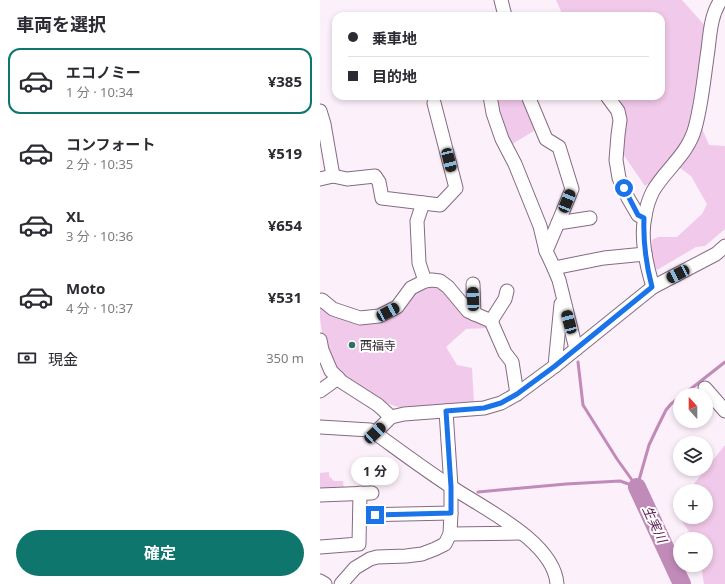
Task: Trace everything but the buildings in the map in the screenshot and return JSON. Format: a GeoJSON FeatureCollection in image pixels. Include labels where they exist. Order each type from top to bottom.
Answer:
{"type":"FeatureCollection","features":[{"type":"Feature","properties":{"kind":"street"},"geometry":{"type":"LineString","coordinates":[[501,0],[504,12]]}},
{"type":"Feature","properties":{"kind":"street"},"geometry":{"type":"LineString","coordinates":[[652,287],[645,254],[643,232],[644,218],[653,192],[689,145],[695,129],[700,109],[713,16],[721,0]]}},
{"type":"Feature","properties":{"kind":"street"},"geometry":{"type":"LineString","coordinates":[[491,100],[493,113],[502,139],[515,164],[540,226],[546,250],[559,280],[576,349]]}},
{"type":"Feature","properties":{"kind":"street"},"geometry":{"type":"LineString","coordinates":[[530,100],[546,139],[559,147],[572,189],[546,250]]}},
{"type":"Feature","properties":{"kind":"street"},"geometry":{"type":"LineString","coordinates":[[610,100],[618,110],[620,120],[616,160],[619,178],[638,215],[644,218]]}},
{"type":"Feature","properties":{"kind":"street"},"geometry":{"type":"LineString","coordinates":[[320,111],[324,124],[326,178],[347,179],[375,176],[380,182],[382,198],[440,205],[456,188],[434,103]]}},
{"type":"Feature","properties":{"kind":"street"},"geometry":{"type":"LineString","coordinates":[[423,203],[417,221],[419,263],[425,281]]}},
{"type":"Feature","properties":{"kind":"street"},"geometry":{"type":"LineString","coordinates":[[558,223],[590,218]]}},
{"type":"Feature","properties":{"kind":"street"},"geometry":{"type":"LineString","coordinates":[[375,433],[391,417],[404,414],[484,408],[501,403],[517,394],[555,366],[652,287],[716,254],[725,246]]}},
{"type":"Feature","properties":{"kind":"street"},"geometry":{"type":"LineString","coordinates":[[554,268],[604,258],[645,254]]}},
{"type":"Feature","properties":{"kind":"street"},"geometry":{"type":"LineString","coordinates":[[320,301],[322,300],[333,309],[360,318],[379,316],[397,307],[411,288],[425,281],[440,281],[448,287],[468,311],[491,321],[505,353],[512,362],[517,394]]}},
{"type":"Feature","properties":{"kind":"street"},"geometry":{"type":"LineString","coordinates":[[473,284],[474,314]]}},
{"type":"Feature","properties":{"kind":"street"},"geometry":{"type":"LineString","coordinates":[[491,321],[505,299],[507,291]]}},
{"type":"Feature","properties":{"kind":"street"},"geometry":{"type":"LineString","coordinates":[[555,366],[562,295]]}},
{"type":"Feature","properties":{"kind":"street"},"geometry":{"type":"LineString","coordinates":[[320,340],[322,350],[331,372],[342,382],[378,405],[391,417]]}},
{"type":"Feature","properties":{"kind":"street"},"geometry":{"type":"LineString","coordinates":[[320,391],[338,378]]}},
{"type":"Feature","properties":{"kind":"street"},"geometry":{"type":"LineString","coordinates":[[713,397],[725,410]]}},
{"type":"Feature","properties":{"kind":"street"},"geometry":{"type":"LineString","coordinates":[[341,584],[355,568],[370,559],[377,557],[414,555],[429,552],[445,544],[450,534],[451,513],[451,487],[446,411]]}},
{"type":"Feature","properties":{"kind":"street"},"geometry":{"type":"LineString","coordinates":[[320,426],[370,430],[375,433],[451,487],[501,519],[537,546],[550,562],[556,575],[557,584]]}},
{"type":"Feature","properties":{"kind":"street"},"geometry":{"type":"LineString","coordinates":[[320,495],[366,493],[360,515],[359,544],[320,547]]}},
{"type":"Feature","properties":{"kind":"street"},"geometry":{"type":"LineString","coordinates":[[360,515],[451,513]]}},
{"type":"Feature","properties":{"kind":"street"},"geometry":{"type":"LineString","coordinates":[[450,534],[521,533]]}},
{"type":"Feature","properties":{"kind":"street"},"geometry":{"type":"LineString","coordinates":[[320,580],[325,584]]}},
{"type":"Feature","properties":{"kind":"shaded area"},"geometry":{"type":"Polygon","coordinates":[[[556,0],[682,0],[706,27],[694,110],[709,145],[725,146],[725,229],[705,246],[696,247],[657,270],[651,260],[652,240],[658,237],[677,237],[702,214],[707,204],[691,176],[668,159],[652,182],[645,186],[621,151],[612,100],[665,100],[665,12],[561,12],[556,0]]]}},
{"type":"Feature","properties":{"kind":"shaded area"},"geometry":{"type":"Polygon","coordinates":[[[494,100],[524,100],[537,129],[509,146],[494,100]]]}},
{"type":"Feature","properties":{"kind":"shaded area"},"geometry":{"type":"Polygon","coordinates":[[[428,285],[442,285],[461,311],[472,321],[487,324],[488,328],[466,329],[446,347],[457,365],[472,368],[474,403],[401,408],[383,402],[337,371],[323,340],[320,308],[351,320],[382,321],[413,293],[428,285]]]}},
{"type":"Feature","properties":{"kind":"shaded area"},"geometry":{"type":"Polygon","coordinates":[[[725,445],[725,584],[704,584],[702,572],[713,572],[713,532],[689,532],[684,524],[713,524],[713,484],[694,484],[700,476],[713,476],[713,460],[725,445]]]}},
{"type":"Feature","properties":{"kind":"shaded area"},"geometry":{"type":"Polygon","coordinates":[[[329,472],[329,476],[334,481],[343,481],[344,490],[320,490],[320,473],[329,472]]]}},
{"type":"Feature","properties":{"kind":"waterway"},"geometry":{"type":"LineString","coordinates":[[578,362],[583,405],[617,459],[637,487]]}},
{"type":"Feature","properties":{"kind":"waterway"},"geometry":{"type":"LineString","coordinates":[[692,388],[725,362]]}},
{"type":"Feature","properties":{"kind":"waterway"},"geometry":{"type":"LineString","coordinates":[[637,487],[649,445],[666,410],[673,402]]}},
{"type":"Feature","properties":{"kind":"waterway"},"geometry":{"type":"LineString","coordinates":[[478,492],[620,481],[637,487]]}},
{"type":"Feature","properties":{"kind":"waterway","name":"生実川"},"geometry":{"type":"LineString","coordinates":[[637,487],[682,584]]}},
{"type":"Feature","properties":{"kind":"place","name":"西福寺"},"geometry":{"type":"Point","coordinates":[352,345]}},
{"type":"Feature","properties":{"kind":"route"},"geometry":{"type":"LineString","coordinates":[[375,515],[451,513],[451,487],[446,411],[484,408],[501,403],[517,394],[555,366],[652,287],[645,254],[643,232],[644,218],[638,215],[624,188]]}}]}
